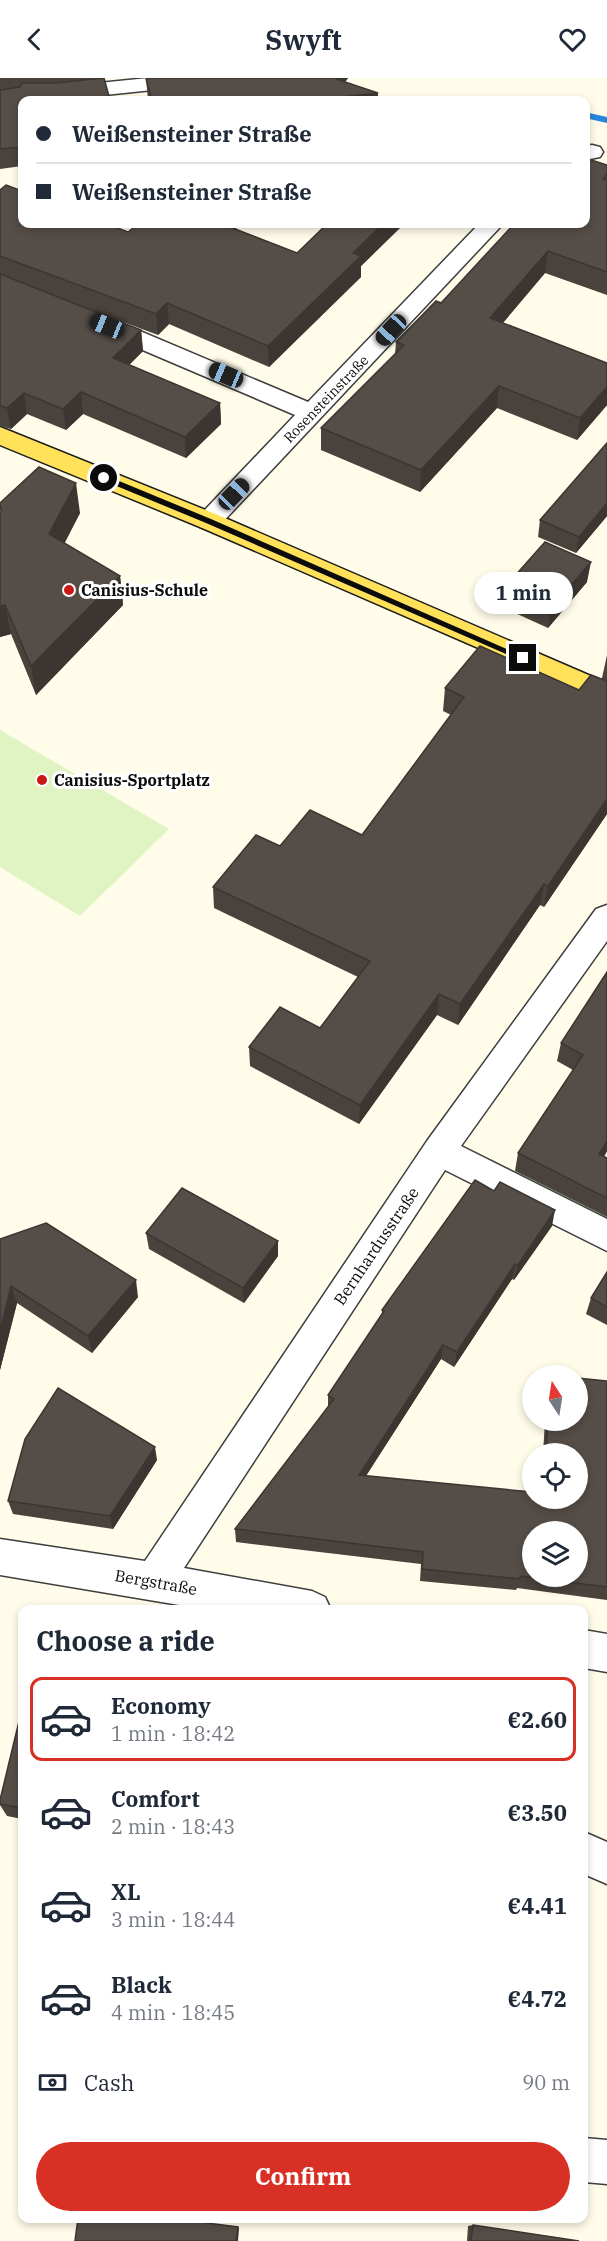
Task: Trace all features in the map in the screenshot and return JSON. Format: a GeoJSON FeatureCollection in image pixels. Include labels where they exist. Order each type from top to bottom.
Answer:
{"type":"FeatureCollection","features":[{"type":"Feature","properties":{"kind":"main road"},"geometry":{"type":"LineString","coordinates":[[0,435],[209,521],[607,694]]}},
{"type":"Feature","properties":{"kind":"street"},"geometry":{"type":"LineString","coordinates":[[38,96],[210,78]]}},
{"type":"Feature","properties":{"kind":"street"},"geometry":{"type":"LineString","coordinates":[[0,100],[18,98]]}},
{"type":"Feature","properties":{"kind":"street","name":"Rosensteinstraße"},"geometry":{"type":"LineString","coordinates":[[209,521],[487,228]]}},
{"type":"Feature","properties":{"kind":"street"},"geometry":{"type":"LineString","coordinates":[[83,316],[313,412]]}},
{"type":"Feature","properties":{"kind":"street","name":"Bernhardusstraße"},"geometry":{"type":"LineString","coordinates":[[154,1581],[439,1152],[607,916]]}},
{"type":"Feature","properties":{"kind":"street"},"geometry":{"type":"LineString","coordinates":[[439,1152],[607,1236]]}},
{"type":"Feature","properties":{"kind":"street","name":"Bergstraße"},"geometry":{"type":"LineString","coordinates":[[0,1557],[154,1581],[285,1605]]}},
{"type":"Feature","properties":{"kind":"street"},"geometry":{"type":"LineString","coordinates":[[588,1650],[607,1653]]}},
{"type":"Feature","properties":{"kind":"street"},"geometry":{"type":"LineString","coordinates":[[588,1854],[607,1864]]}},
{"type":"Feature","properties":{"kind":"street"},"geometry":{"type":"LineString","coordinates":[[588,2160],[607,2162]]}},
{"type":"Feature","properties":{"kind":"green space","name":"Canisius-Sportplatz"},"geometry":{"type":"Polygon","coordinates":[[[0,730],[169,829],[80,916],[0,867],[0,730]]]}},
{"type":"Feature","properties":{"kind":"building"},"geometry":{"type":"Polygon","coordinates":[[[104,78],[109,96],[18,96],[18,147],[0,149],[0,90],[20,87],[22,83],[55,83],[104,78]]]}},
{"type":"Feature","properties":{"kind":"building"},"geometry":{"type":"Polygon","coordinates":[[[336,78],[378,93],[351,96],[151,96],[146,79],[336,78]]]}},
{"type":"Feature","properties":{"kind":"building"},"geometry":{"type":"Polygon","coordinates":[[[590,160],[607,165],[607,174],[603,179],[607,180],[607,272],[548,251],[490,318],[607,363],[607,387],[580,418],[499,386],[421,470],[321,428],[404,345],[396,342],[436,301],[441,303],[510,228],[590,228],[590,160]]]}},
{"type":"Feature","properties":{"kind":"building"},"geometry":{"type":"Polygon","coordinates":[[[6,185],[18,190],[18,228],[118,228],[128,232],[133,228],[232,228],[297,253],[323,228],[379,228],[353,253],[361,256],[268,346],[167,303],[156,314],[0,256],[0,190],[6,185]]]}},
{"type":"Feature","properties":{"kind":"building"},"geometry":{"type":"Polygon","coordinates":[[[0,274],[141,330],[113,358],[220,403],[185,437],[81,392],[63,409],[24,393],[7,408],[0,406],[0,274]]]}},
{"type":"Feature","properties":{"kind":"building"},"geometry":{"type":"Polygon","coordinates":[[[607,443],[607,503],[579,537],[540,520],[607,443]]]}},
{"type":"Feature","properties":{"kind":"building"},"geometry":{"type":"Polygon","coordinates":[[[39,467],[76,483],[49,534],[120,576],[31,666],[5,605],[0,606],[0,503],[39,467]]]}},
{"type":"Feature","properties":{"kind":"building"},"geometry":{"type":"Polygon","coordinates":[[[545,542],[591,562],[551,608],[505,587],[545,542]]]}},
{"type":"Feature","properties":{"kind":"building"},"geometry":{"type":"Polygon","coordinates":[[[480,646],[579,690],[591,675],[607,681],[607,799],[548,886],[544,884],[460,1004],[439,994],[360,1105],[249,1047],[280,1007],[320,1028],[370,961],[213,887],[256,835],[280,846],[310,810],[362,835],[464,697],[445,688],[480,646]]]}},
{"type":"Feature","properties":{"kind":"building"},"geometry":{"type":"Polygon","coordinates":[[[607,972],[607,1141],[599,1154],[607,1158],[607,1198],[518,1153],[583,1055],[561,1043],[607,972]]]}},
{"type":"Feature","properties":{"kind":"building"},"geometry":{"type":"Polygon","coordinates":[[[475,1180],[494,1191],[500,1182],[555,1210],[518,1265],[515,1264],[457,1352],[443,1345],[359,1475],[522,1491],[522,1509],[588,1509],[588,1443],[547,1443],[547,1431],[588,1431],[588,1379],[607,1381],[607,1587],[588,1585],[588,1521],[522,1521],[522,1576],[520,1579],[422,1569],[423,1552],[235,1529],[334,1399],[328,1395],[384,1311],[382,1310],[475,1180]]]}},
{"type":"Feature","properties":{"kind":"building"},"geometry":{"type":"Polygon","coordinates":[[[182,1188],[278,1241],[243,1288],[146,1233],[182,1188]]]}},
{"type":"Feature","properties":{"kind":"building"},"geometry":{"type":"Polygon","coordinates":[[[46,1223],[136,1280],[88,1336],[11,1286],[0,1332],[0,1239],[46,1223]]]}},
{"type":"Feature","properties":{"kind":"building"},"geometry":{"type":"Polygon","coordinates":[[[607,1272],[607,1307],[591,1298],[607,1272]]]}},
{"type":"Feature","properties":{"kind":"building"},"geometry":{"type":"Polygon","coordinates":[[[58,1388],[155,1447],[110,1516],[8,1501],[25,1439],[58,1388]]]}},
{"type":"Feature","properties":{"kind":"building"},"geometry":{"type":"Polygon","coordinates":[[[18,1726],[18,1807],[0,1804],[18,1726]]]}},
{"type":"Feature","properties":{"kind":"building"},"geometry":{"type":"Polygon","coordinates":[[[77,2223],[206,2223],[238,2227],[236,2241],[75,2241],[77,2223]]]}},
{"type":"Feature","properties":{"kind":"building"},"geometry":{"type":"Polygon","coordinates":[[[473,2225],[579,2241],[471,2241],[473,2225]]]}},
{"type":"Feature","properties":{"kind":"waterway"},"geometry":{"type":"LineString","coordinates":[[590,116],[607,120]]}},
{"type":"Feature","properties":{"kind":"place","name":"Canisius-Schule"},"geometry":{"type":"Point","coordinates":[69,590]}},
{"type":"Feature","properties":{"kind":"place","name":"Canisius-Sportplatz"},"geometry":{"type":"Point","coordinates":[42,780]}},
{"type":"Feature","properties":{"kind":"route"},"geometry":{"type":"LineString","coordinates":[[104,478],[209,521],[523,658]]}}]}
